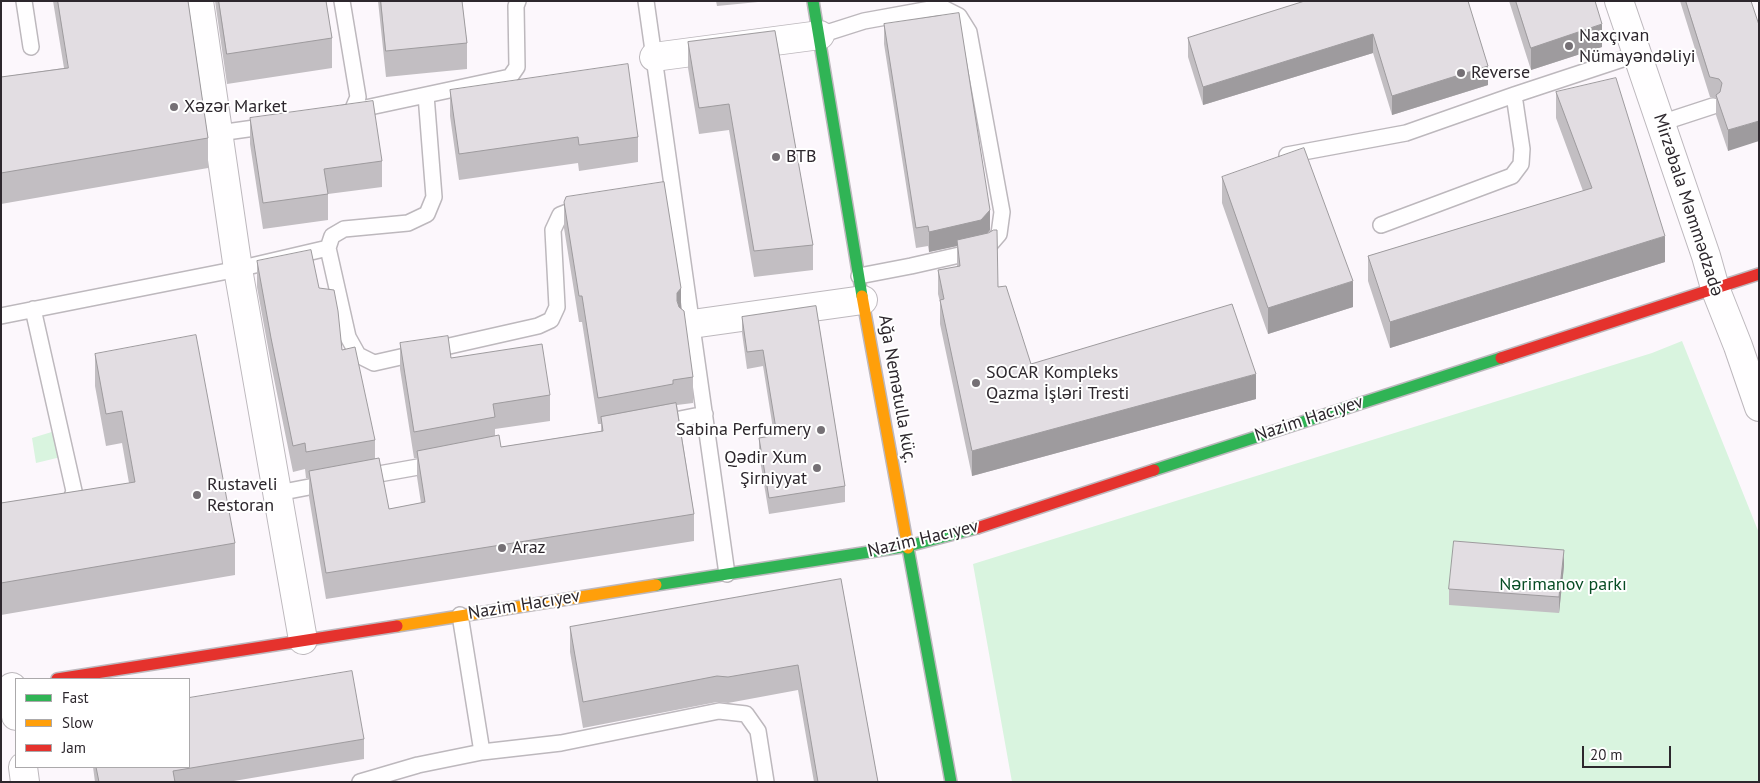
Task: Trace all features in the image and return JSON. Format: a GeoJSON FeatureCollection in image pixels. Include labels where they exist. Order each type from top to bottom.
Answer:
{"type":"FeatureCollection","features":[{"type":"Feature","properties":{"kind":"street"},"geometry":{"type":"LineString","coordinates":[[199,1],[238,269],[303,640]]}},
{"type":"Feature","properties":{"kind":"street","name":"Ağa Nemətulla küç."},"geometry":{"type":"LineString","coordinates":[[814,1],[861,288],[951,782]]}},
{"type":"Feature","properties":{"kind":"street","name":"Mirzəbala Məmmədzadə"},"geometry":{"type":"LineString","coordinates":[[1619,1],[1706,256],[1714,288],[1738,346],[1759,407]]}},
{"type":"Feature","properties":{"kind":"street"},"geometry":{"type":"LineString","coordinates":[[654,57],[820,35]]}},
{"type":"Feature","properties":{"kind":"street","name":"Nazim Hacıyev"},"geometry":{"type":"LineString","coordinates":[[63,678],[908,546],[961,533],[1759,274]]}},
{"type":"Feature","properties":{"kind":"street"},"geometry":{"type":"LineString","coordinates":[[692,324],[861,288]]}},
{"type":"Feature","properties":{"kind":"street"},"geometry":{"type":"LineString","coordinates":[[10,687],[15,711]]}},
{"type":"Feature","properties":{"kind":"street"},"geometry":{"type":"LineString","coordinates":[[23,768],[25,782]]}},
{"type":"Feature","properties":{"kind":"lane"},"geometry":{"type":"LineString","coordinates":[[24,1],[32,47]]}},
{"type":"Feature","properties":{"kind":"lane"},"geometry":{"type":"LineString","coordinates":[[342,1],[358,97],[352,111]]}},
{"type":"Feature","properties":{"kind":"lane"},"geometry":{"type":"LineString","coordinates":[[326,119],[336,118],[352,111],[510,77],[517,67],[516,6],[518,1]]}},
{"type":"Feature","properties":{"kind":"lane"},"geometry":{"type":"LineString","coordinates":[[646,1],[727,574]]}},
{"type":"Feature","properties":{"kind":"lane"},"geometry":{"type":"LineString","coordinates":[[820,35],[864,21],[941,7],[959,16],[969,32],[1002,212],[999,234],[986,249],[911,266],[861,288]]}},
{"type":"Feature","properties":{"kind":"lane"},"geometry":{"type":"LineString","coordinates":[[1287,155],[1406,133],[1638,54]]}},
{"type":"Feature","properties":{"kind":"lane"},"geometry":{"type":"LineString","coordinates":[[426,95],[434,197],[427,214],[408,223],[344,229],[332,236],[328,248],[348,337],[358,355],[374,363],[538,326],[551,320],[557,308],[553,230],[560,215],[578,207],[597,204]]}},
{"type":"Feature","properties":{"kind":"lane"},"geometry":{"type":"LineString","coordinates":[[1380,225],[1512,176],[1521,164],[1522,149],[1514,95]]}},
{"type":"Feature","properties":{"kind":"lane"},"geometry":{"type":"LineString","coordinates":[[1661,123],[1713,106]]}},
{"type":"Feature","properties":{"kind":"lane"},"geometry":{"type":"LineString","coordinates":[[219,133],[287,124]]}},
{"type":"Feature","properties":{"kind":"lane"},"geometry":{"type":"LineString","coordinates":[[654,195],[673,192]]}},
{"type":"Feature","properties":{"kind":"lane"},"geometry":{"type":"LineString","coordinates":[[1,316],[238,269],[328,248]]}},
{"type":"Feature","properties":{"kind":"lane"},"geometry":{"type":"LineString","coordinates":[[33,309],[74,491],[67,509],[58,518]]}},
{"type":"Feature","properties":{"kind":"lane"},"geometry":{"type":"LineString","coordinates":[[647,425],[705,414]]}},
{"type":"Feature","properties":{"kind":"lane"},"geometry":{"type":"LineString","coordinates":[[278,493],[452,461]]}},
{"type":"Feature","properties":{"kind":"lane"},"geometry":{"type":"LineString","coordinates":[[460,615],[482,752]]}},
{"type":"Feature","properties":{"kind":"lane"},"geometry":{"type":"LineString","coordinates":[[360,782],[418,765],[482,752],[561,743],[719,711],[746,714],[758,731],[766,782]]}},
{"type":"Feature","properties":{"kind":"green space","name":"Nərimanov parkı"},"geometry":{"type":"Polygon","coordinates":[[[1682,341],[1759,533],[1759,782],[1012,782],[973,564],[1652,353],[1682,341]]]}},
{"type":"Feature","properties":{"kind":"green space"},"geometry":{"type":"Polygon","coordinates":[[[55,431],[61,457],[36,463],[32,438],[55,431]]]}},
{"type":"Feature","properties":{"kind":"building"},"geometry":{"type":"Polygon","coordinates":[[[58,1],[188,1],[208,138],[1,173],[1,77],[68,68],[58,1]]]}},
{"type":"Feature","properties":{"kind":"building"},"geometry":{"type":"Polygon","coordinates":[[[219,1],[326,1],[332,38],[227,54],[219,1]]]}},
{"type":"Feature","properties":{"kind":"building"},"geometry":{"type":"Polygon","coordinates":[[[381,1],[462,1],[467,43],[386,51],[381,1]]]}},
{"type":"Feature","properties":{"kind":"building"},"geometry":{"type":"Polygon","coordinates":[[[1305,1],[1468,1],[1488,66],[1392,96],[1373,34],[1203,87],[1188,38],[1305,1]]]}},
{"type":"Feature","properties":{"kind":"building"},"geometry":{"type":"Polygon","coordinates":[[[1516,1],[1595,1],[1602,24],[1531,48],[1516,1]]]}},
{"type":"Feature","properties":{"kind":"building"},"geometry":{"type":"Polygon","coordinates":[[[1686,1],[1751,1],[1759,25],[1759,121],[1728,130],[1716,95],[1720,92],[1722,83],[1719,79],[1710,77],[1686,1]]]}},
{"type":"Feature","properties":{"kind":"building"},"geometry":{"type":"Polygon","coordinates":[[[959,13],[990,210],[981,220],[929,232],[928,226],[916,228],[884,24],[959,13]]]}},
{"type":"Feature","properties":{"kind":"building"},"geometry":{"type":"Polygon","coordinates":[[[775,31],[813,245],[754,251],[729,104],[699,108],[688,42],[775,31]]]}},
{"type":"Feature","properties":{"kind":"building"},"geometry":{"type":"Polygon","coordinates":[[[628,64],[638,137],[579,145],[578,137],[459,154],[450,90],[628,64]]]}},
{"type":"Feature","properties":{"kind":"building"},"geometry":{"type":"Polygon","coordinates":[[[1616,78],[1665,236],[1390,322],[1368,256],[1592,188],[1556,92],[1616,78]]]}},
{"type":"Feature","properties":{"kind":"building"},"geometry":{"type":"Polygon","coordinates":[[[373,101],[382,161],[324,169],[328,194],[263,203],[250,118],[373,101]]]}},
{"type":"Feature","properties":{"kind":"building"},"geometry":{"type":"Polygon","coordinates":[[[1304,148],[1353,281],[1268,308],[1222,177],[1304,148]]]}},
{"type":"Feature","properties":{"kind":"building"},"geometry":{"type":"Polygon","coordinates":[[[664,182],[681,288],[677,293],[677,301],[679,307],[684,311],[693,377],[673,380],[673,384],[598,398],[582,296],[579,296],[564,202],[566,197],[664,182]]]}},
{"type":"Feature","properties":{"kind":"building"},"geometry":{"type":"Polygon","coordinates":[[[997,230],[998,287],[1006,286],[1031,364],[1232,304],[1256,374],[972,451],[940,300],[944,299],[938,270],[960,266],[957,240],[997,230]]]}},
{"type":"Feature","properties":{"kind":"building"},"geometry":{"type":"Polygon","coordinates":[[[311,250],[319,288],[334,290],[342,350],[355,347],[375,440],[306,452],[305,443],[293,446],[257,261],[311,250]]]}},
{"type":"Feature","properties":{"kind":"building"},"geometry":{"type":"Polygon","coordinates":[[[816,306],[845,486],[769,498],[759,438],[777,435],[763,350],[747,352],[742,317],[816,306]]]}},
{"type":"Feature","properties":{"kind":"building"},"geometry":{"type":"Polygon","coordinates":[[[196,335],[235,543],[1,583],[1,503],[135,482],[122,411],[106,414],[95,354],[196,335]]]}},
{"type":"Feature","properties":{"kind":"building"},"geometry":{"type":"Polygon","coordinates":[[[448,336],[451,358],[542,344],[550,395],[493,404],[495,417],[414,432],[400,343],[448,336]]]}},
{"type":"Feature","properties":{"kind":"building"},"geometry":{"type":"Polygon","coordinates":[[[676,403],[694,514],[326,573],[309,471],[379,458],[389,509],[425,502],[417,451],[499,435],[501,447],[603,431],[601,417],[676,403]]]}},
{"type":"Feature","properties":{"kind":"building"},"geometry":{"type":"Polygon","coordinates":[[[1454,541],[1564,550],[1559,597],[1449,589],[1454,541]]]}},
{"type":"Feature","properties":{"kind":"building"},"geometry":{"type":"Polygon","coordinates":[[[841,579],[878,782],[818,782],[798,665],[728,677],[717,676],[583,702],[570,627],[841,579]]]}},
{"type":"Feature","properties":{"kind":"building"},"geometry":{"type":"Polygon","coordinates":[[[352,671],[364,739],[173,771],[175,782],[99,782],[96,768],[190,768],[190,698],[352,671]]]}},
{"type":"Feature","properties":{"kind":"traffic: fast"},"geometry":{"type":"LineString","coordinates":[[813,1],[862,296]]}},
{"type":"Feature","properties":{"kind":"traffic: fast"},"geometry":{"type":"LineString","coordinates":[[1154,470],[1501,358]]}},
{"type":"Feature","properties":{"kind":"traffic: fast"},"geometry":{"type":"LineString","coordinates":[[656,585],[908,546],[977,528]]}},
{"type":"Feature","properties":{"kind":"traffic: fast"},"geometry":{"type":"LineString","coordinates":[[908,548],[951,782]]}},
{"type":"Feature","properties":{"kind":"traffic: slow"},"geometry":{"type":"LineString","coordinates":[[862,296],[908,548]]}},
{"type":"Feature","properties":{"kind":"traffic: slow"},"geometry":{"type":"LineString","coordinates":[[397,626],[656,585]]}},
{"type":"Feature","properties":{"kind":"traffic: jam"},"geometry":{"type":"LineString","coordinates":[[1501,358],[1759,274]]}},
{"type":"Feature","properties":{"kind":"traffic: jam"},"geometry":{"type":"LineString","coordinates":[[977,528],[1154,470]]}},
{"type":"Feature","properties":{"kind":"traffic: jam"},"geometry":{"type":"LineString","coordinates":[[63,678],[397,626]]}},
{"type":"Feature","properties":{"kind":"place","name":"Naxçıvan Nümayəndəliyi"},"geometry":{"type":"Point","coordinates":[1569,46]}},
{"type":"Feature","properties":{"kind":"place","name":"Reverse"},"geometry":{"type":"Point","coordinates":[1461,73]}},
{"type":"Feature","properties":{"kind":"place","name":"Xəzər Market"},"geometry":{"type":"Point","coordinates":[174,107]}},
{"type":"Feature","properties":{"kind":"place","name":"BTB"},"geometry":{"type":"Point","coordinates":[776,157]}},
{"type":"Feature","properties":{"kind":"place","name":"SOCAR Kompleks Qazma İşləri Tresti"},"geometry":{"type":"Point","coordinates":[976,383]}},
{"type":"Feature","properties":{"kind":"place","name":"Sabina Perfumery"},"geometry":{"type":"Point","coordinates":[821,430]}},
{"type":"Feature","properties":{"kind":"place","name":"Qədir Xum Şirniyyat"},"geometry":{"type":"Point","coordinates":[817,468]}},
{"type":"Feature","properties":{"kind":"place","name":"Rustaveli Restoran"},"geometry":{"type":"Point","coordinates":[197,495]}},
{"type":"Feature","properties":{"kind":"place","name":"Araz"},"geometry":{"type":"Point","coordinates":[502,548]}}]}
